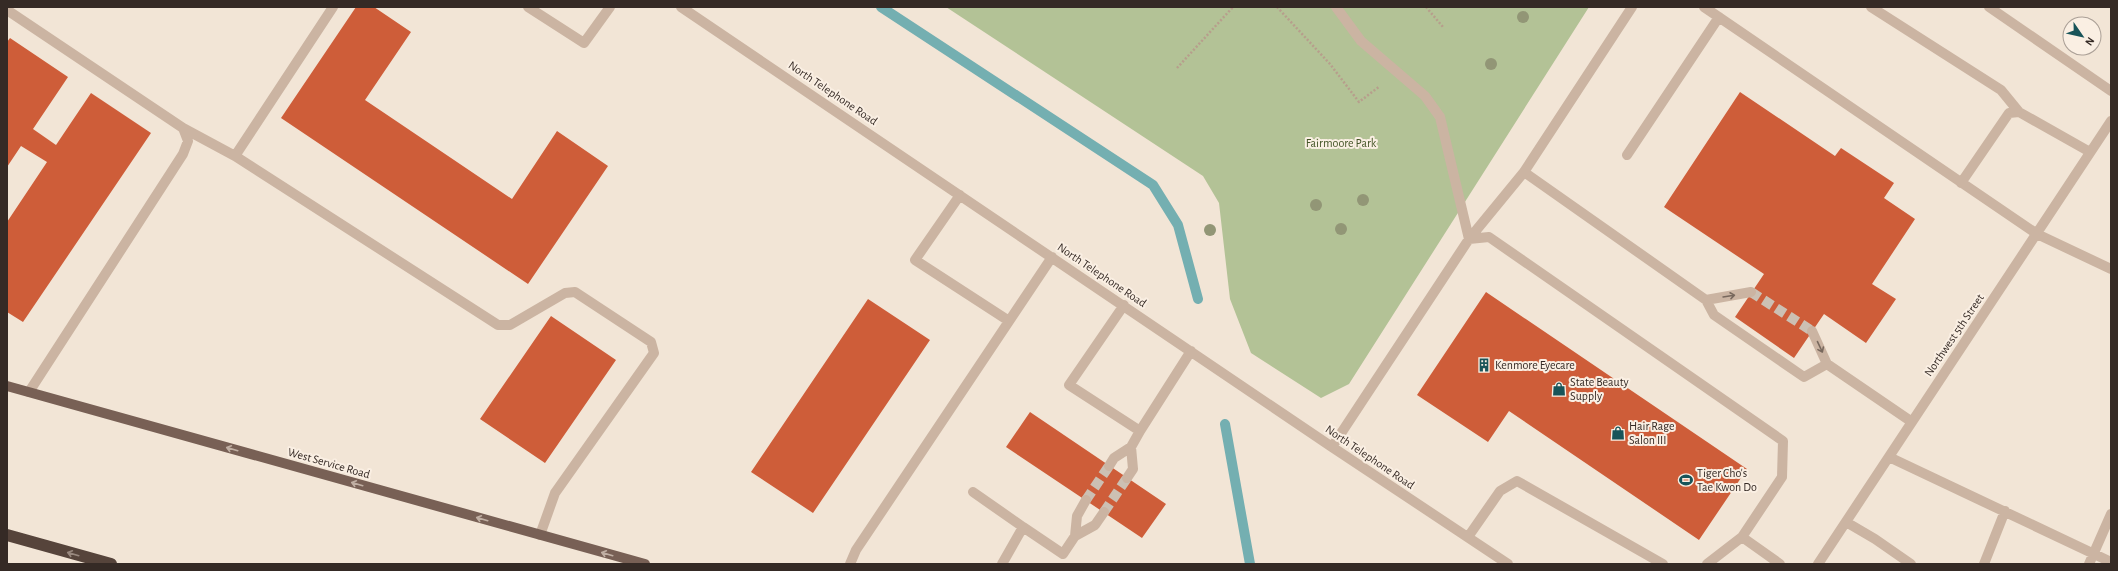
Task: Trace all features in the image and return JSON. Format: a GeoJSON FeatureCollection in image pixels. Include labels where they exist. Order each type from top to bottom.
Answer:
{"type":"FeatureCollection","features":[{"type":"Feature","properties":{"kind":"highway"},"geometry":{"type":"LineString","coordinates":[[7,535],[111,564]]}},
{"type":"Feature","properties":{"kind":"main road","name":"West Service Road"},"geometry":{"type":"LineString","coordinates":[[7,386],[645,564]]}},
{"type":"Feature","properties":{"kind":"street"},"geometry":{"type":"LineString","coordinates":[[235,156],[333,7]]}},
{"type":"Feature","properties":{"kind":"street"},"geometry":{"type":"LineString","coordinates":[[528,7],[584,43],[610,7]]}},
{"type":"Feature","properties":{"kind":"street","name":"North Telephone Road"},"geometry":{"type":"LineString","coordinates":[[681,7],[1280,411],[1332,448],[1508,564]]}},
{"type":"Feature","properties":{"kind":"street"},"geometry":{"type":"LineString","coordinates":[[1336,7],[1361,41],[1425,96],[1440,117],[1469,239]]}},
{"type":"Feature","properties":{"kind":"street"},"geometry":{"type":"LineString","coordinates":[[1332,448],[1469,239],[1524,172],[1632,7]]}},
{"type":"Feature","properties":{"kind":"street"},"geometry":{"type":"LineString","coordinates":[[1704,7],[2037,234],[2111,269]]}},
{"type":"Feature","properties":{"kind":"street"},"geometry":{"type":"LineString","coordinates":[[1871,7],[2001,90],[2019,112],[2090,152]]}},
{"type":"Feature","properties":{"kind":"street"},"geometry":{"type":"LineString","coordinates":[[1989,7],[2111,91]]}},
{"type":"Feature","properties":{"kind":"street"},"geometry":{"type":"LineString","coordinates":[[7,10],[183,128],[235,156],[498,325],[510,325],[565,293],[575,292],[651,342],[654,353],[555,493],[540,535]]}},
{"type":"Feature","properties":{"kind":"street"},"geometry":{"type":"LineString","coordinates":[[1627,155],[1719,17]]}},
{"type":"Feature","properties":{"kind":"street"},"geometry":{"type":"LineString","coordinates":[[1961,183],[2009,113],[2019,112]]}},
{"type":"Feature","properties":{"kind":"street","name":"Northwest 5th Street"},"geometry":{"type":"LineString","coordinates":[[1818,564],[2111,121]]}},
{"type":"Feature","properties":{"kind":"street"},"geometry":{"type":"LineString","coordinates":[[29,392],[183,154],[188,141],[183,128]]}},
{"type":"Feature","properties":{"kind":"street"},"geometry":{"type":"LineString","coordinates":[[1524,172],[1706,300],[1714,315],[1804,377],[1827,364]]}},
{"type":"Feature","properties":{"kind":"street"},"geometry":{"type":"LineString","coordinates":[[960,195],[915,260],[1009,321]]}},
{"type":"Feature","properties":{"kind":"street"},"geometry":{"type":"LineString","coordinates":[[1469,239],[1489,237],[1783,441],[1782,476],[1742,537],[1708,564]]}},
{"type":"Feature","properties":{"kind":"street"},"geometry":{"type":"LineString","coordinates":[[850,564],[856,550],[1052,257]]}},
{"type":"Feature","properties":{"kind":"street"},"geometry":{"type":"LineString","coordinates":[[1706,300],[1751,292]]}},
{"type":"Feature","properties":{"kind":"street"},"geometry":{"type":"LineString","coordinates":[[1124,306],[1069,385],[1140,431]]}},
{"type":"Feature","properties":{"kind":"street"},"geometry":{"type":"LineString","coordinates":[[1812,331],[1827,364],[1912,422]]}},
{"type":"Feature","properties":{"kind":"street"},"geometry":{"type":"LineString","coordinates":[[1109,466],[1114,458],[1131,447],[1191,351]]}},
{"type":"Feature","properties":{"kind":"street"},"geometry":{"type":"LineString","coordinates":[[1127,478],[1133,469],[1131,447]]}},
{"type":"Feature","properties":{"kind":"street"},"geometry":{"type":"LineString","coordinates":[[1889,457],[2111,562]]}},
{"type":"Feature","properties":{"kind":"street"},"geometry":{"type":"LineString","coordinates":[[1468,537],[1500,491],[1517,481],[1663,564]]}},
{"type":"Feature","properties":{"kind":"street"},"geometry":{"type":"LineString","coordinates":[[973,492],[1063,554],[1075,536],[1095,525],[1104,512]]}},
{"type":"Feature","properties":{"kind":"street"},"geometry":{"type":"LineString","coordinates":[[1075,536],[1077,516],[1086,500]]}},
{"type":"Feature","properties":{"kind":"street"},"geometry":{"type":"LineString","coordinates":[[1984,564],[2005,511]]}},
{"type":"Feature","properties":{"kind":"street"},"geometry":{"type":"LineString","coordinates":[[2090,564],[2111,514]]}},
{"type":"Feature","properties":{"kind":"street"},"geometry":{"type":"LineString","coordinates":[[1846,522],[1875,539],[1910,564]]}},
{"type":"Feature","properties":{"kind":"street"},"geometry":{"type":"LineString","coordinates":[[1002,564],[1023,527]]}},
{"type":"Feature","properties":{"kind":"street"},"geometry":{"type":"LineString","coordinates":[[1742,537],[1780,564]]}},
{"type":"Feature","properties":{"kind":"path"},"geometry":{"type":"LineString","coordinates":[[1177,68],[1233,7]]}},
{"type":"Feature","properties":{"kind":"path"},"geometry":{"type":"LineString","coordinates":[[1277,7],[1330,64],[1359,102],[1384,83]]}},
{"type":"Feature","properties":{"kind":"path"},"geometry":{"type":"LineString","coordinates":[[1426,7],[1443,27]]}},
{"type":"Feature","properties":{"kind":"green space","name":"Fairmoore Park"},"geometry":{"type":"Polygon","coordinates":[[[946,7],[1589,7],[1349,384],[1321,398],[1251,353],[1230,299],[1219,203],[1203,176],[946,7]]]}},
{"type":"Feature","properties":{"kind":"building"},"geometry":{"type":"Polygon","coordinates":[[[356,7],[374,7],[411,32],[365,100],[512,199],[557,131],[608,166],[528,284],[281,118],[356,7]]]}},
{"type":"Feature","properties":{"kind":"building"},"geometry":{"type":"Polygon","coordinates":[[[10,38],[68,77],[33,129],[56,145],[91,93],[151,133],[23,322],[7,312],[7,222],[47,162],[21,146],[7,167],[7,42],[10,38]]]}},
{"type":"Feature","properties":{"kind":"building"},"geometry":{"type":"Polygon","coordinates":[[[1740,92],[1835,156],[1841,148],[1894,183],[1884,198],[1915,219],[1872,284],[1896,299],[1866,343],[1824,314],[1794,358],[1735,317],[1764,274],[1664,207],[1740,92]]]}},
{"type":"Feature","properties":{"kind":"building"},"geometry":{"type":"Polygon","coordinates":[[[1486,292],[1747,469],[1699,540],[1509,411],[1488,442],[1417,395],[1486,292]]]}},
{"type":"Feature","properties":{"kind":"building"},"geometry":{"type":"Polygon","coordinates":[[[868,299],[930,340],[813,513],[751,472],[868,299]]]}},
{"type":"Feature","properties":{"kind":"building"},"geometry":{"type":"Polygon","coordinates":[[[551,316],[616,360],[545,463],[480,419],[551,316]]]}},
{"type":"Feature","properties":{"kind":"building"},"geometry":{"type":"Polygon","coordinates":[[[1030,412],[1166,504],[1142,538],[1006,447],[1030,412]]]}},
{"type":"Feature","properties":{"kind":"waterway"},"geometry":{"type":"LineString","coordinates":[[881,7],[1153,185],[1178,225],[1198,299]]}},
{"type":"Feature","properties":{"kind":"waterway"},"geometry":{"type":"LineString","coordinates":[[1225,424],[1250,564]]}},
{"type":"Feature","properties":{"kind":"tunnel"},"geometry":{"type":"LineString","coordinates":[[1751,292],[1812,331]]}},
{"type":"Feature","properties":{"kind":"tunnel"},"geometry":{"type":"LineString","coordinates":[[1086,500],[1109,466]]}},
{"type":"Feature","properties":{"kind":"tunnel"},"geometry":{"type":"LineString","coordinates":[[1104,512],[1127,478]]}},
{"type":"Feature","properties":{"kind":"place","name":"Kenmore Eyecare"},"geometry":{"type":"Point","coordinates":[1484,365]}},
{"type":"Feature","properties":{"kind":"place","name":"State Beauty Supply"},"geometry":{"type":"Point","coordinates":[1559,389]}},
{"type":"Feature","properties":{"kind":"place","name":"Hair Rage Salon III"},"geometry":{"type":"Point","coordinates":[1618,433]}},
{"type":"Feature","properties":{"kind":"place","name":"Tiger Cho's Tae Kwon Do"},"geometry":{"type":"Point","coordinates":[1686,480]}}]}
